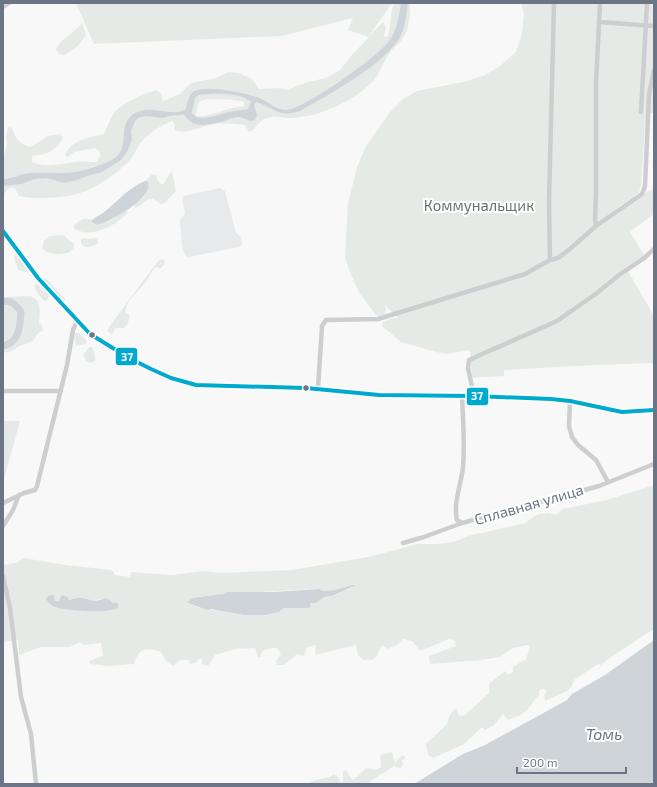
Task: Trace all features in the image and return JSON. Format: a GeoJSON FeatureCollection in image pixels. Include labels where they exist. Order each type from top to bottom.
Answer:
{"type":"FeatureCollection","features":[{"type":"Feature","properties":{"kind":"street"},"geometry":{"type":"LineString","coordinates":[[3,6],[9,3]]}},
{"type":"Feature","properties":{"kind":"street"},"geometry":{"type":"LineString","coordinates":[[550,260],[548,202],[554,3]]}},
{"type":"Feature","properties":{"kind":"street"},"geometry":{"type":"LineString","coordinates":[[596,226],[594,220],[596,193],[596,83],[600,3]]}},
{"type":"Feature","properties":{"kind":"street"},"geometry":{"type":"LineString","coordinates":[[641,112],[647,3]]}},
{"type":"Feature","properties":{"kind":"street"},"geometry":{"type":"LineString","coordinates":[[599,22],[654,26]]}},
{"type":"Feature","properties":{"kind":"street"},"geometry":{"type":"LineString","coordinates":[[318,388],[322,326],[326,320],[371,320],[386,317],[519,276],[550,260],[558,258],[570,250],[596,226],[642,194],[644,190],[649,94],[654,70]]}},
{"type":"Feature","properties":{"kind":"street"},"geometry":{"type":"LineString","coordinates":[[648,126],[654,127]]}},
{"type":"Feature","properties":{"kind":"street"},"geometry":{"type":"LineString","coordinates":[[3,231],[38,278],[77,322],[90,334],[151,370],[187,384],[318,388],[379,395],[474,396],[551,399],[570,401],[622,412],[654,410]]}},
{"type":"Feature","properties":{"kind":"street"},"geometry":{"type":"LineString","coordinates":[[474,396],[468,368],[469,360],[557,321],[592,297],[654,249]]}},
{"type":"Feature","properties":{"kind":"street"},"geometry":{"type":"LineString","coordinates":[[3,503],[18,495],[35,490],[37,486],[67,365],[73,330],[77,322]]}},
{"type":"Feature","properties":{"kind":"street"},"geometry":{"type":"LineString","coordinates":[[3,391],[61,391]]}},
{"type":"Feature","properties":{"kind":"street"},"geometry":{"type":"LineString","coordinates":[[462,396],[464,436],[463,458],[456,508],[457,520],[462,523]]}},
{"type":"Feature","properties":{"kind":"street"},"geometry":{"type":"LineString","coordinates":[[570,401],[569,426],[572,437],[578,445],[596,460],[608,482]]}},
{"type":"Feature","properties":{"kind":"street","name":"Сплавная улица"},"geometry":{"type":"LineString","coordinates":[[403,543],[462,523],[608,482],[637,469],[654,464]]}},
{"type":"Feature","properties":{"kind":"street"},"geometry":{"type":"LineString","coordinates":[[3,526],[13,510],[18,495]]}},
{"type":"Feature","properties":{"kind":"street"},"geometry":{"type":"LineString","coordinates":[[3,576],[10,608],[21,697],[31,734],[36,784]]}},
{"type":"Feature","properties":{"kind":"shaded area"},"geometry":{"type":"Polygon","coordinates":[[[220,188],[225,191],[236,233],[241,237],[242,245],[240,247],[188,257],[185,255],[182,245],[180,222],[185,211],[182,200],[183,196],[220,188]]]}},
{"type":"Feature","properties":{"kind":"green space"},"geometry":{"type":"Polygon","coordinates":[[[76,3],[392,3],[369,36],[383,22],[386,27],[384,37],[388,36],[394,3],[410,3],[410,18],[406,32],[401,41],[387,57],[377,76],[360,92],[339,105],[303,117],[267,118],[249,132],[245,125],[226,124],[215,124],[190,131],[179,131],[174,130],[175,124],[172,121],[157,128],[141,142],[129,160],[118,171],[106,180],[86,191],[67,196],[32,198],[19,196],[15,188],[9,188],[3,195],[3,159],[7,145],[6,135],[8,127],[12,128],[21,143],[31,147],[48,136],[59,134],[63,137],[61,142],[51,151],[32,156],[32,162],[36,164],[53,165],[78,162],[97,162],[100,152],[95,148],[74,152],[68,157],[65,155],[71,146],[81,140],[104,134],[114,113],[122,106],[139,96],[156,90],[161,93],[163,101],[180,94],[191,83],[216,78],[229,72],[239,73],[252,79],[259,89],[280,88],[288,90],[308,82],[326,78],[340,70],[369,37],[348,30],[353,18],[282,36],[94,44],[76,3]],[[207,99],[199,102],[196,114],[197,116],[209,115],[230,108],[244,106],[244,102],[241,101],[207,99]]]}},
{"type":"Feature","properties":{"kind":"green space","name":"Коммунальщик"},"geometry":{"type":"Polygon","coordinates":[[[521,3],[654,3],[654,113],[646,113],[641,185],[639,193],[616,209],[617,213],[654,188],[654,214],[630,232],[646,258],[628,271],[654,316],[654,363],[504,370],[504,376],[472,378],[470,350],[447,354],[401,342],[382,326],[383,322],[393,318],[398,318],[385,305],[386,310],[384,315],[380,317],[376,315],[360,294],[351,275],[345,258],[348,203],[357,167],[366,146],[391,111],[403,99],[417,91],[468,81],[485,75],[500,66],[516,52],[522,33],[524,13],[521,3]]]}},
{"type":"Feature","properties":{"kind":"green space"},"geometry":{"type":"Polygon","coordinates":[[[82,23],[86,35],[78,46],[64,55],[59,54],[56,49],[82,23]]]}},
{"type":"Feature","properties":{"kind":"green space"},"geometry":{"type":"Polygon","coordinates":[[[172,171],[176,191],[165,203],[161,204],[153,199],[149,199],[135,208],[134,205],[143,198],[146,193],[148,182],[145,181],[152,174],[156,175],[158,181],[162,185],[172,171]]]}},
{"type":"Feature","properties":{"kind":"green space"},"geometry":{"type":"Polygon","coordinates":[[[126,210],[128,212],[118,222],[95,232],[80,231],[74,228],[74,225],[82,220],[92,220],[91,223],[97,225],[113,219],[126,210]]]}},
{"type":"Feature","properties":{"kind":"green space"},"geometry":{"type":"Polygon","coordinates":[[[63,235],[74,244],[74,248],[68,253],[54,254],[42,248],[44,241],[49,236],[63,235]]]}},
{"type":"Feature","properties":{"kind":"green space"},"geometry":{"type":"Polygon","coordinates":[[[96,238],[98,243],[90,247],[84,247],[81,243],[81,239],[96,238]]]}},
{"type":"Feature","properties":{"kind":"green space"},"geometry":{"type":"Polygon","coordinates":[[[15,253],[29,271],[26,272],[18,270],[14,257],[15,253]]]}},
{"type":"Feature","properties":{"kind":"green space"},"geometry":{"type":"Polygon","coordinates":[[[162,259],[165,261],[164,265],[161,268],[156,267],[154,269],[128,304],[125,313],[129,314],[127,325],[124,328],[115,328],[114,332],[111,334],[107,331],[109,327],[158,261],[162,259]]]}},
{"type":"Feature","properties":{"kind":"green space"},"geometry":{"type":"Polygon","coordinates":[[[43,278],[46,278],[65,299],[63,302],[43,278]]]}},
{"type":"Feature","properties":{"kind":"green space"},"geometry":{"type":"Polygon","coordinates":[[[37,284],[49,295],[49,298],[46,301],[43,300],[36,291],[34,285],[37,284]]]}},
{"type":"Feature","properties":{"kind":"green space"},"geometry":{"type":"Polygon","coordinates":[[[30,296],[37,300],[40,310],[39,323],[42,325],[43,331],[39,332],[33,341],[19,346],[12,351],[3,353],[3,297],[30,296]]]}},
{"type":"Feature","properties":{"kind":"green space"},"geometry":{"type":"Polygon","coordinates":[[[76,333],[79,333],[87,341],[86,344],[76,346],[74,336],[76,333]]]}},
{"type":"Feature","properties":{"kind":"green space"},"geometry":{"type":"Polygon","coordinates":[[[89,347],[92,347],[95,355],[95,361],[90,363],[86,361],[83,355],[89,347]]]}},
{"type":"Feature","properties":{"kind":"green space"},"geometry":{"type":"Polygon","coordinates":[[[3,421],[20,421],[3,483],[3,421]]]}},
{"type":"Feature","properties":{"kind":"green space"},"geometry":{"type":"Polygon","coordinates":[[[654,485],[654,629],[601,665],[598,664],[574,680],[572,686],[567,691],[545,701],[544,695],[547,691],[543,689],[539,691],[539,695],[524,713],[508,720],[503,714],[494,725],[485,730],[482,727],[464,744],[433,758],[428,755],[426,744],[447,724],[450,714],[456,708],[459,716],[465,715],[489,693],[489,684],[505,671],[508,675],[513,672],[513,667],[526,659],[530,647],[527,645],[513,648],[500,657],[430,664],[429,656],[456,646],[455,641],[449,639],[420,651],[412,641],[403,639],[397,645],[387,649],[382,645],[376,658],[371,660],[363,660],[358,655],[356,645],[315,655],[316,645],[307,647],[304,656],[297,654],[284,665],[277,665],[276,661],[281,654],[277,648],[263,651],[260,657],[258,657],[255,648],[236,649],[215,655],[208,666],[202,664],[202,659],[198,659],[196,663],[190,664],[189,660],[181,660],[173,666],[166,661],[161,652],[147,649],[138,655],[134,664],[107,666],[90,664],[89,661],[103,656],[101,643],[84,645],[80,642],[69,647],[41,647],[19,655],[18,640],[3,642],[3,565],[16,563],[24,558],[65,565],[112,570],[115,575],[130,577],[131,572],[171,575],[205,571],[220,573],[292,570],[373,556],[417,544],[454,542],[468,536],[525,523],[538,514],[549,513],[556,515],[563,509],[607,500],[654,485]],[[352,585],[335,590],[322,591],[320,589],[226,592],[222,595],[220,594],[193,598],[188,603],[199,608],[244,615],[265,615],[279,612],[284,608],[309,608],[310,603],[316,603],[324,597],[332,596],[351,588],[352,585]],[[54,596],[55,607],[61,607],[64,609],[109,611],[113,603],[103,599],[87,601],[84,598],[55,601],[54,596]]]}},
{"type":"Feature","properties":{"kind":"green space"},"geometry":{"type":"Polygon","coordinates":[[[392,752],[395,763],[401,756],[405,756],[405,759],[402,760],[403,765],[401,768],[394,766],[368,784],[307,784],[316,780],[330,777],[334,774],[338,777],[341,783],[343,782],[343,771],[346,770],[352,780],[366,768],[376,770],[381,767],[380,755],[392,752]]]}},
{"type":"Feature","properties":{"kind":"water"},"geometry":{"type":"Polygon","coordinates":[[[401,3],[408,3],[403,30],[395,44],[385,55],[357,77],[300,111],[281,113],[256,102],[254,105],[257,115],[255,120],[251,121],[239,117],[223,118],[223,115],[229,112],[248,109],[251,102],[241,96],[234,95],[199,95],[195,98],[192,112],[190,114],[163,118],[146,116],[138,118],[135,121],[131,131],[132,139],[128,150],[121,160],[102,172],[64,183],[47,178],[34,179],[22,184],[3,186],[3,179],[35,173],[75,172],[98,166],[109,161],[117,156],[122,149],[126,122],[135,113],[148,110],[174,112],[186,109],[191,94],[199,90],[216,89],[236,92],[259,98],[282,110],[295,108],[340,81],[382,48],[389,41],[396,28],[401,3]]]}},
{"type":"Feature","properties":{"kind":"water"},"geometry":{"type":"Polygon","coordinates":[[[145,181],[148,182],[148,188],[138,202],[103,223],[97,225],[91,222],[128,191],[145,181]]]}},
{"type":"Feature","properties":{"kind":"water"},"geometry":{"type":"Polygon","coordinates":[[[356,585],[332,596],[324,597],[316,603],[310,603],[311,606],[309,608],[284,608],[279,612],[265,615],[244,615],[212,609],[207,610],[187,602],[193,598],[222,595],[226,592],[272,592],[320,589],[322,591],[335,590],[356,585]]]}},
{"type":"Feature","properties":{"kind":"water"},"geometry":{"type":"Polygon","coordinates":[[[52,595],[54,596],[55,601],[59,601],[62,595],[68,597],[69,600],[80,598],[96,601],[105,598],[113,603],[118,603],[118,608],[113,610],[96,611],[58,608],[49,603],[46,599],[52,595]]]}},
{"type":"Feature","properties":{"kind":"water","name":"Томь"},"geometry":{"type":"Polygon","coordinates":[[[654,640],[654,784],[414,784],[463,754],[485,745],[567,700],[572,694],[605,675],[654,640]]]}},
{"type":"Feature","properties":{"kind":"waterway"},"geometry":{"type":"LineString","coordinates":[[187,113],[196,121],[214,120],[231,115]]}},
{"type":"Feature","properties":{"kind":"waterway"},"geometry":{"type":"LineString","coordinates":[[3,302],[11,302],[16,305],[21,312],[18,334],[12,342],[3,346]]}},
{"type":"Feature","properties":{"kind":"transit line","name":"37"},"geometry":{"type":"LineString","coordinates":[[3,231],[38,278],[90,334],[129,358],[151,369],[171,378],[196,385],[306,388],[379,395],[474,396],[551,399],[570,401],[622,412],[654,410]]}}]}
